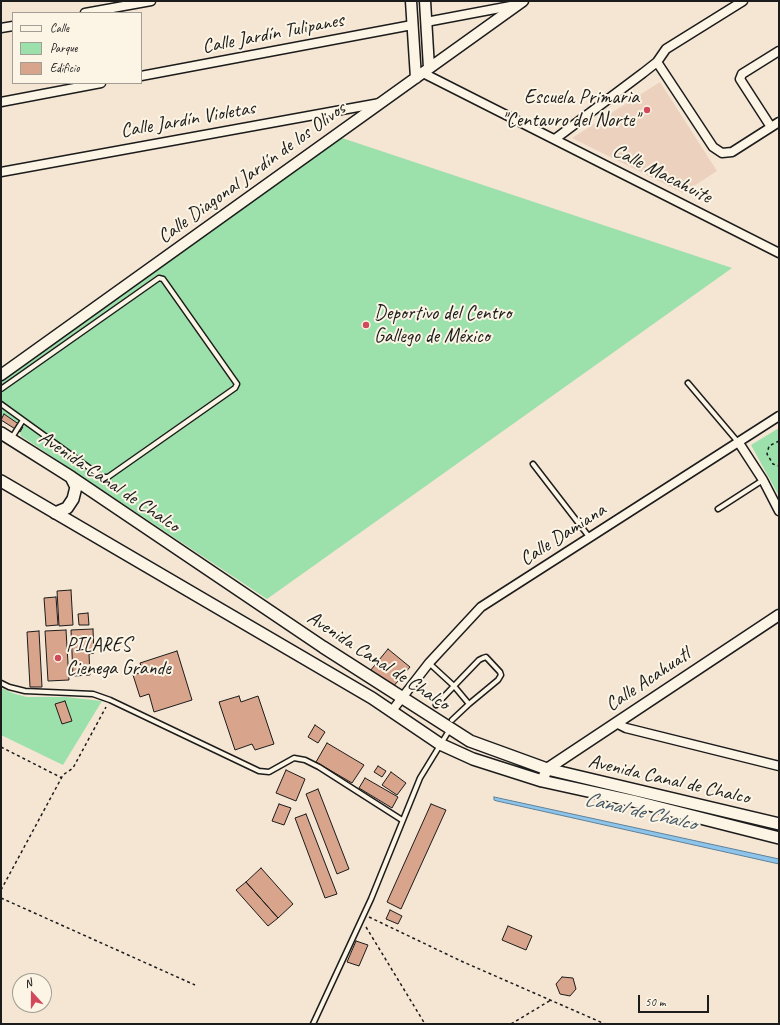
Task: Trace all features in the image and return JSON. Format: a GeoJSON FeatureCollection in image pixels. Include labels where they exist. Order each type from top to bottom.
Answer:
{"type":"FeatureCollection","features":[{"type":"Feature","properties":{"kind":"main road","name":"Avenida Canal de Chalco"},"geometry":{"type":"LineString","coordinates":[[1,433],[71,477],[254,602],[402,698],[451,724],[470,742],[547,770],[779,824]]}},
{"type":"Feature","properties":{"kind":"main road"},"geometry":{"type":"LineString","coordinates":[[55,513],[67,508],[74,498],[76,487],[71,477]]}},
{"type":"Feature","properties":{"kind":"main road","name":"Avenida Canal de Chalco"},"geometry":{"type":"LineString","coordinates":[[1,482],[372,698],[440,744],[473,759],[542,781],[633,801],[779,838]]}},
{"type":"Feature","properties":{"kind":"street"},"geometry":{"type":"LineString","coordinates":[[90,12],[151,1]]}},
{"type":"Feature","properties":{"kind":"street"},"geometry":{"type":"LineString","coordinates":[[411,1],[412,25],[423,73]]}},
{"type":"Feature","properties":{"kind":"street"},"geometry":{"type":"LineString","coordinates":[[423,73],[426,22],[425,1]]}},
{"type":"Feature","properties":{"kind":"street"},"geometry":{"type":"LineString","coordinates":[[555,139],[657,62],[666,49],[743,1]]}},
{"type":"Feature","properties":{"kind":"street"},"geometry":{"type":"LineString","coordinates":[[426,22],[521,3]]}},
{"type":"Feature","properties":{"kind":"street","name":"Calle Diagonal Jardín de los Olivos"},"geometry":{"type":"LineString","coordinates":[[1,375],[521,3]]}},
{"type":"Feature","properties":{"kind":"street","name":"Calle Jardín Tulipanes"},"geometry":{"type":"LineString","coordinates":[[142,76],[412,25]]}},
{"type":"Feature","properties":{"kind":"street"},"geometry":{"type":"LineString","coordinates":[[1,28],[12,26]]}},
{"type":"Feature","properties":{"kind":"street"},"geometry":{"type":"LineString","coordinates":[[771,127],[740,79],[742,74],[779,51]]}},
{"type":"Feature","properties":{"kind":"street"},"geometry":{"type":"LineString","coordinates":[[657,62],[713,147],[722,153],[732,152],[779,122]]}},
{"type":"Feature","properties":{"kind":"street","name":"Calle Macahuite"},"geometry":{"type":"LineString","coordinates":[[423,73],[779,253]]}},
{"type":"Feature","properties":{"kind":"street"},"geometry":{"type":"LineString","coordinates":[[1,102],[96,84]]}},
{"type":"Feature","properties":{"kind":"street","name":"Calle Jardín Violetas"},"geometry":{"type":"LineString","coordinates":[[1,172],[382,103]]}},
{"type":"Feature","properties":{"kind":"street","name":"Calle Damiana"},"geometry":{"type":"LineString","coordinates":[[391,712],[429,663],[481,608],[779,416]]}},
{"type":"Feature","properties":{"kind":"street"},"geometry":{"type":"LineString","coordinates":[[739,443],[764,480],[779,511]]}},
{"type":"Feature","properties":{"kind":"street","name":"Calle Acahuatl"},"geometry":{"type":"LineString","coordinates":[[547,770],[779,614]]}},
{"type":"Feature","properties":{"kind":"street"},"geometry":{"type":"LineString","coordinates":[[616,723],[626,728],[779,766]]}},
{"type":"Feature","properties":{"kind":"street"},"geometry":{"type":"LineString","coordinates":[[542,781],[547,770]]}},
{"type":"Feature","properties":{"kind":"lane"},"geometry":{"type":"LineString","coordinates":[[1,389],[154,280],[159,278],[164,279],[236,381],[235,388],[112,475],[102,477],[1,404]]}},
{"type":"Feature","properties":{"kind":"lane"},"geometry":{"type":"LineString","coordinates":[[688,383],[739,443]]}},
{"type":"Feature","properties":{"kind":"lane"},"geometry":{"type":"LineString","coordinates":[[11,439],[23,420]]}},
{"type":"Feature","properties":{"kind":"lane"},"geometry":{"type":"LineString","coordinates":[[533,464],[590,538]]}},
{"type":"Feature","properties":{"kind":"lane"},"geometry":{"type":"LineString","coordinates":[[718,509],[764,480]]}},
{"type":"Feature","properties":{"kind":"lane"},"geometry":{"type":"LineString","coordinates":[[312,1024],[364,915],[420,778],[451,724],[469,704],[498,680],[501,675],[500,672],[486,657],[483,658],[436,705]]}},
{"type":"Feature","properties":{"kind":"lane"},"geometry":{"type":"LineString","coordinates":[[429,663],[454,686],[469,704]]}},
{"type":"Feature","properties":{"kind":"lane"},"geometry":{"type":"LineString","coordinates":[[1,683],[9,687],[25,691],[93,694],[110,700],[259,771],[269,772],[294,758],[304,760],[319,767],[402,820]]}},
{"type":"Feature","properties":{"kind":"path"},"geometry":{"type":"LineString","coordinates":[[779,441],[769,446],[767,454],[773,464],[779,466]]}},
{"type":"Feature","properties":{"kind":"path"},"geometry":{"type":"LineString","coordinates":[[1,890],[62,778],[73,768],[110,700]]}},
{"type":"Feature","properties":{"kind":"path"},"geometry":{"type":"LineString","coordinates":[[1,747],[62,778]]}},
{"type":"Feature","properties":{"kind":"path"},"geometry":{"type":"LineString","coordinates":[[1,898],[195,985]]}},
{"type":"Feature","properties":{"kind":"path"},"geometry":{"type":"LineString","coordinates":[[364,915],[461,961],[605,1024]]}},
{"type":"Feature","properties":{"kind":"path"},"geometry":{"type":"LineString","coordinates":[[361,920],[425,1024]]}},
{"type":"Feature","properties":{"kind":"path"},"geometry":{"type":"LineString","coordinates":[[511,1024],[551,1000]]}},
{"type":"Feature","properties":{"kind":"shaded area","name":"Escuela Primaria \"Centauro del Norte\""},"geometry":{"type":"Polygon","coordinates":[[[660,82],[717,171],[683,193],[572,138],[660,82]]]}},
{"type":"Feature","properties":{"kind":"green space","name":"Deportivo del Centro Gallego de México"},"geometry":{"type":"Polygon","coordinates":[[[342,138],[732,268],[267,599],[21,436],[20,432],[1,420],[1,382],[342,138]]]}},
{"type":"Feature","properties":{"kind":"green space"},"geometry":{"type":"Polygon","coordinates":[[[779,428],[779,496],[751,445],[779,428]]]}},
{"type":"Feature","properties":{"kind":"green space"},"geometry":{"type":"Polygon","coordinates":[[[1,688],[27,697],[66,697],[102,701],[63,765],[1,735],[1,688]]]}},
{"type":"Feature","properties":{"kind":"water"},"geometry":{"type":"Polygon","coordinates":[[[494,797],[779,859],[779,864],[497,801],[494,800],[494,797]]]}},
{"type":"Feature","properties":{"kind":"building"},"geometry":{"type":"Polygon","coordinates":[[[4,414],[23,427],[20,432],[1,420],[4,414]]]}},
{"type":"Feature","properties":{"kind":"building"},"geometry":{"type":"Polygon","coordinates":[[[71,590],[73,625],[59,626],[57,591],[71,590]]]}},
{"type":"Feature","properties":{"kind":"building"},"geometry":{"type":"Polygon","coordinates":[[[56,597],[58,625],[46,626],[44,598],[56,597]]]}},
{"type":"Feature","properties":{"kind":"building"},"geometry":{"type":"Polygon","coordinates":[[[88,613],[89,625],[79,625],[78,614],[88,613]]]}},
{"type":"Feature","properties":{"kind":"building"},"geometry":{"type":"Polygon","coordinates":[[[93,629],[94,653],[89,654],[90,675],[73,676],[71,630],[93,629]]]}},
{"type":"Feature","properties":{"kind":"building"},"geometry":{"type":"Polygon","coordinates":[[[66,630],[69,680],[48,681],[45,631],[66,630]]]}},
{"type":"Feature","properties":{"kind":"building"},"geometry":{"type":"Polygon","coordinates":[[[39,631],[42,687],[30,687],[27,632],[39,631]]]}},
{"type":"Feature","properties":{"kind":"building"},"geometry":{"type":"Polygon","coordinates":[[[388,649],[410,667],[392,688],[370,671],[388,649]]]}},
{"type":"Feature","properties":{"kind":"building"},"geometry":{"type":"Polygon","coordinates":[[[177,651],[192,700],[154,712],[149,694],[140,697],[133,675],[143,672],[140,663],[177,651]]]}},
{"type":"Feature","properties":{"kind":"building"},"geometry":{"type":"Polygon","coordinates":[[[239,696],[241,702],[258,696],[274,744],[255,750],[252,744],[235,750],[219,702],[239,696]]]}},
{"type":"Feature","properties":{"kind":"building"},"geometry":{"type":"Polygon","coordinates":[[[65,701],[72,721],[62,724],[55,704],[65,701]]]}},
{"type":"Feature","properties":{"kind":"building"},"geometry":{"type":"Polygon","coordinates":[[[315,725],[325,732],[318,743],[308,737],[315,725]]]}},
{"type":"Feature","properties":{"kind":"building"},"geometry":{"type":"Polygon","coordinates":[[[327,743],[364,765],[352,783],[316,762],[327,743]]]}},
{"type":"Feature","properties":{"kind":"building"},"geometry":{"type":"Polygon","coordinates":[[[378,766],[386,771],[382,777],[374,772],[378,766]]]}},
{"type":"Feature","properties":{"kind":"building"},"geometry":{"type":"Polygon","coordinates":[[[286,770],[305,779],[296,801],[276,793],[286,770]]]}},
{"type":"Feature","properties":{"kind":"building"},"geometry":{"type":"Polygon","coordinates":[[[391,772],[406,783],[397,795],[382,785],[391,772]]]}},
{"type":"Feature","properties":{"kind":"building"},"geometry":{"type":"Polygon","coordinates":[[[365,778],[398,797],[392,808],[359,788],[365,778]]]}},
{"type":"Feature","properties":{"kind":"building"},"geometry":{"type":"Polygon","coordinates":[[[318,789],[349,869],[337,874],[306,794],[318,789]]]}},
{"type":"Feature","properties":{"kind":"building"},"geometry":{"type":"Polygon","coordinates":[[[279,804],[291,808],[284,825],[272,821],[279,804]]]}},
{"type":"Feature","properties":{"kind":"building"},"geometry":{"type":"Polygon","coordinates":[[[431,804],[446,810],[401,909],[387,902],[431,804]]]}},
{"type":"Feature","properties":{"kind":"building"},"geometry":{"type":"Polygon","coordinates":[[[306,814],[337,894],[325,898],[295,818],[306,814]]]}},
{"type":"Feature","properties":{"kind":"building"},"geometry":{"type":"Polygon","coordinates":[[[261,868],[293,904],[278,918],[246,882],[261,868]]]}},
{"type":"Feature","properties":{"kind":"building"},"geometry":{"type":"Polygon","coordinates":[[[246,882],[278,918],[268,926],[236,890],[246,882]]]}},
{"type":"Feature","properties":{"kind":"building"},"geometry":{"type":"Polygon","coordinates":[[[390,910],[402,916],[398,924],[386,919],[390,910]]]}},
{"type":"Feature","properties":{"kind":"building"},"geometry":{"type":"Polygon","coordinates":[[[508,926],[532,936],[526,950],[502,940],[508,926]]]}},
{"type":"Feature","properties":{"kind":"building"},"geometry":{"type":"Polygon","coordinates":[[[356,941],[368,945],[359,966],[347,962],[356,941]]]}},
{"type":"Feature","properties":{"kind":"building"},"geometry":{"type":"Polygon","coordinates":[[[562,977],[573,978],[576,989],[570,996],[560,994],[556,984],[562,977]]]}},
{"type":"Feature","properties":{"kind":"place","name":"Escuela Primaria \"Centauro del Norte\""},"geometry":{"type":"Point","coordinates":[647,110]}},
{"type":"Feature","properties":{"kind":"place","name":"Deportivo del Centro Gallego de México"},"geometry":{"type":"Point","coordinates":[366,325]}},
{"type":"Feature","properties":{"kind":"place","name":"PILARES Cienega Grande"},"geometry":{"type":"Point","coordinates":[58,658]}},
{"type":"Feature","properties":{"kind":"water label","name":"Canal de Chalco"},"geometry":{"type":"Point","coordinates":[640,812]}}]}
